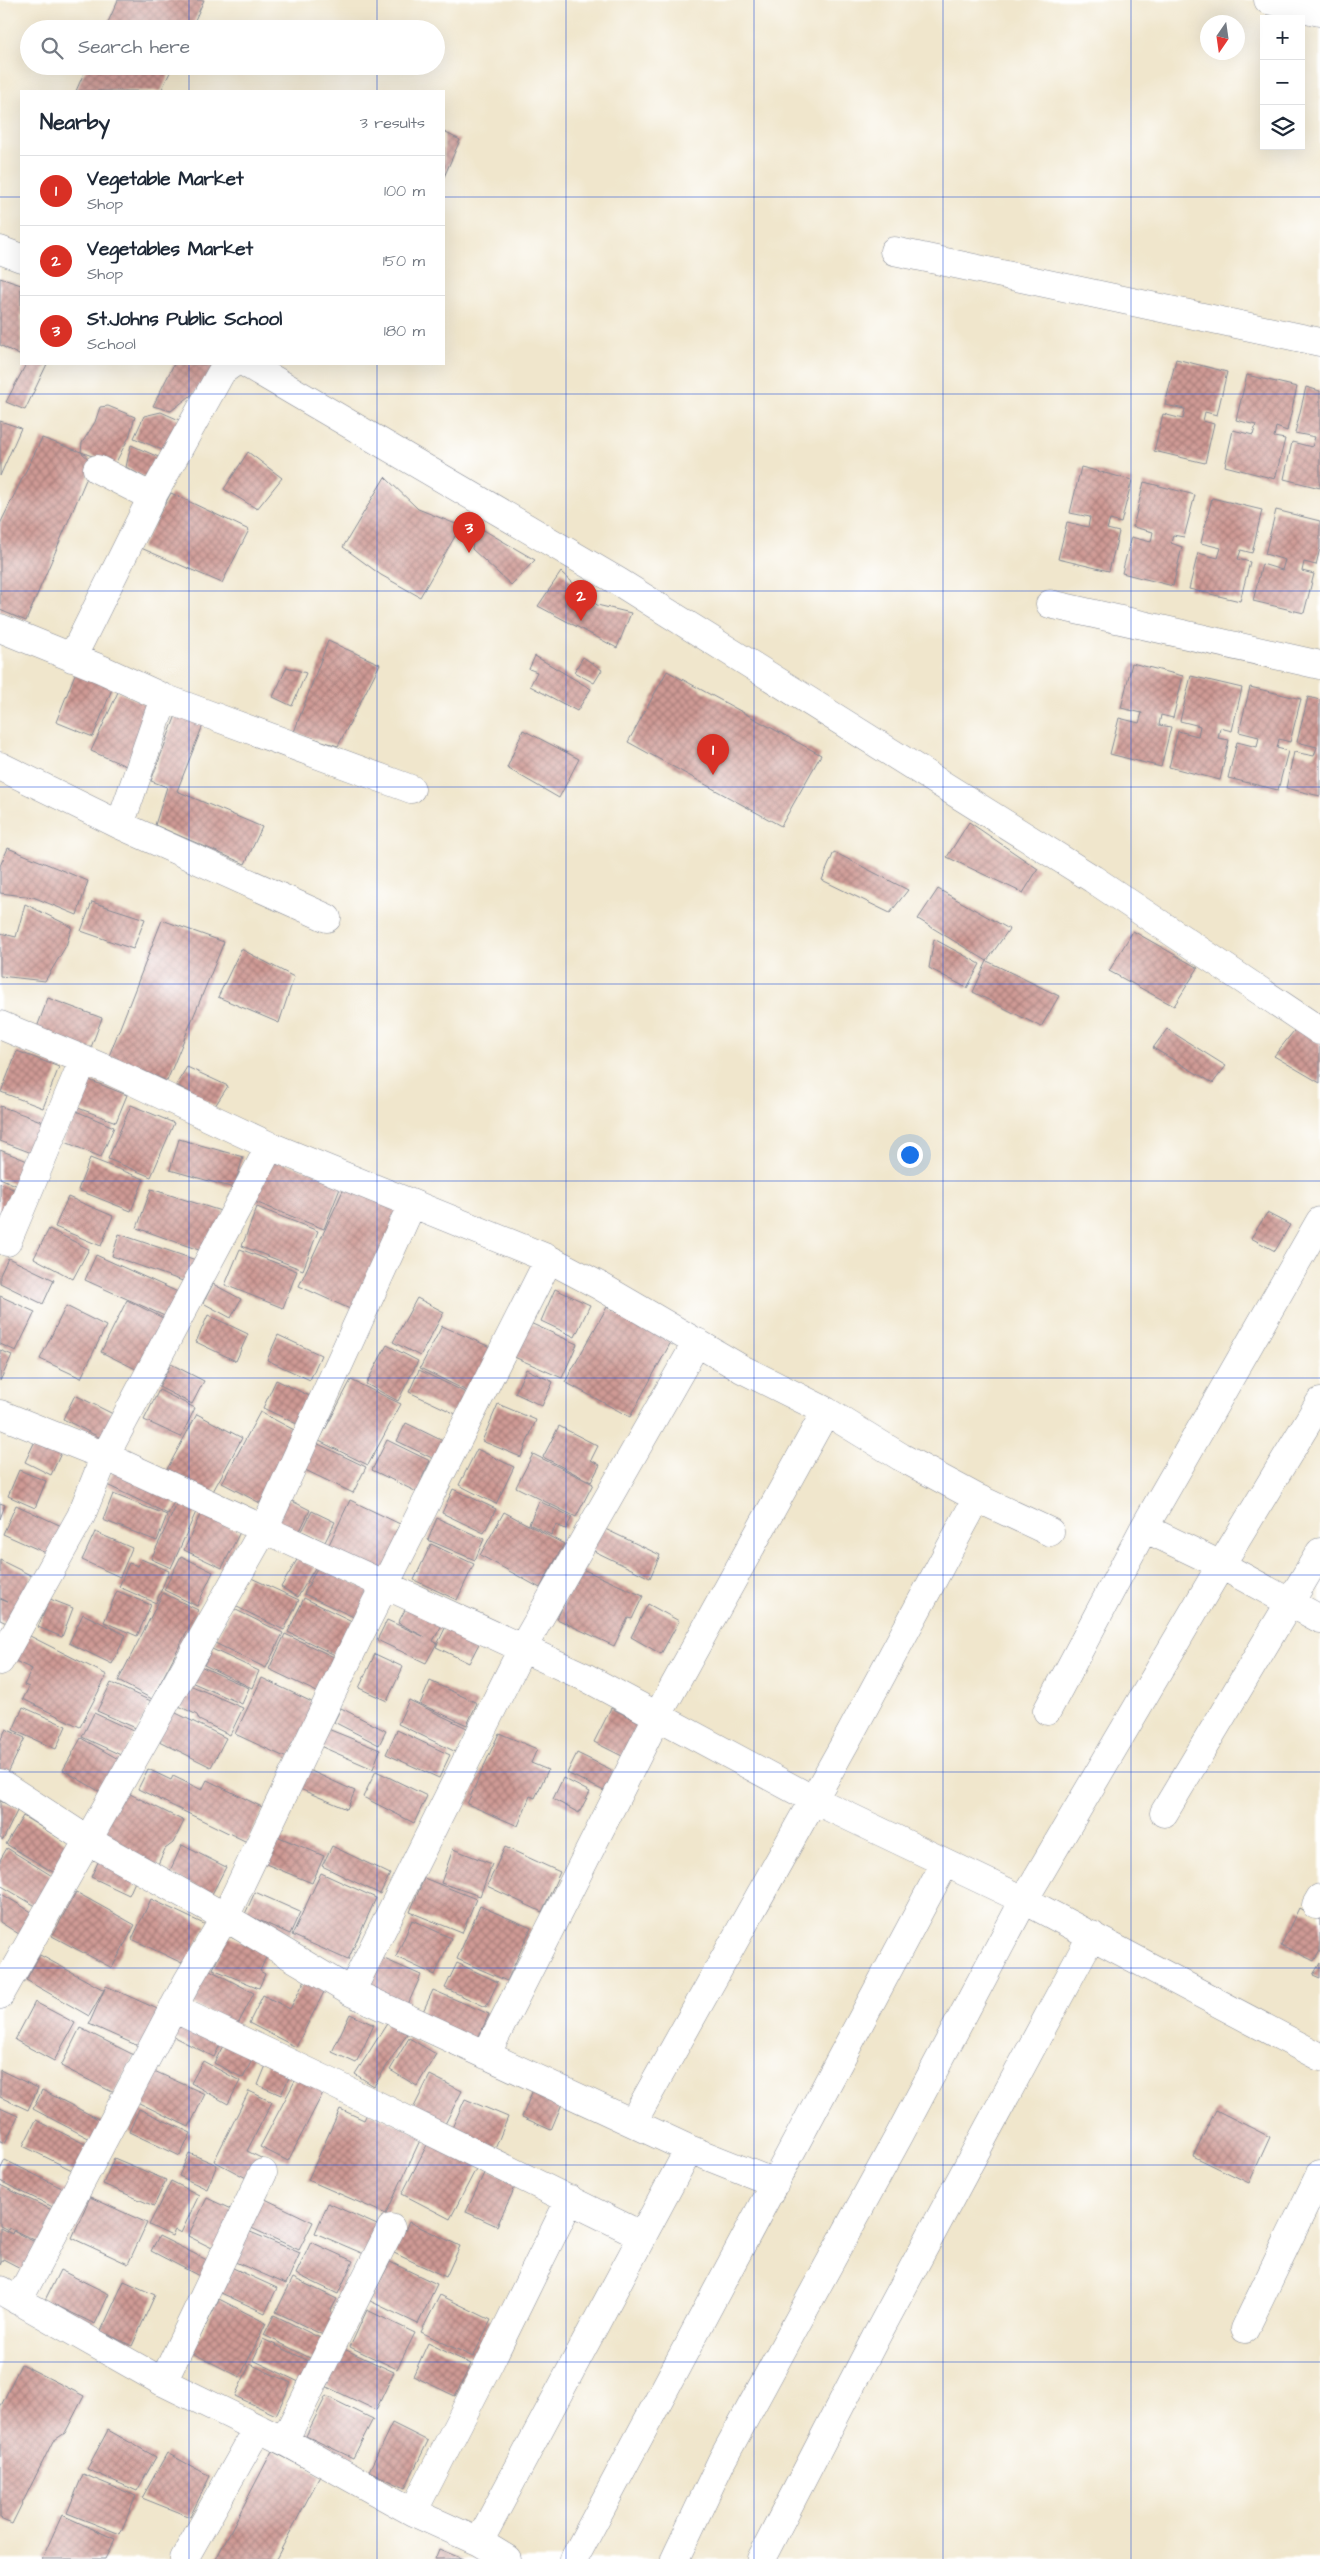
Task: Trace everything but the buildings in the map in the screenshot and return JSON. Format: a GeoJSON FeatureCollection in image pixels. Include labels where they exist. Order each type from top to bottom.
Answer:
{"type":"FeatureCollection","features":[{"type":"Feature","properties":{"kind":"street"},"geometry":{"type":"LineString","coordinates":[[1268,0],[1320,12]]}},
{"type":"Feature","properties":{"kind":"street"},"geometry":{"type":"LineString","coordinates":[[0,251],[20,258]]}},
{"type":"Feature","properties":{"kind":"street"},"geometry":{"type":"LineString","coordinates":[[894,251],[1320,342]]}},
{"type":"Feature","properties":{"kind":"street"},"geometry":{"type":"LineString","coordinates":[[72,658],[152,497],[222,371],[231,365]]}},
{"type":"Feature","properties":{"kind":"street"},"geometry":{"type":"LineString","coordinates":[[249,365],[619,582],[1093,879],[1320,1031]]}},
{"type":"Feature","properties":{"kind":"street"},"geometry":{"type":"LineString","coordinates":[[97,469],[152,497]]}},
{"type":"Feature","properties":{"kind":"street"},"geometry":{"type":"LineString","coordinates":[[1050,604],[1320,665]]}},
{"type":"Feature","properties":{"kind":"street"},"geometry":{"type":"LineString","coordinates":[[0,628],[101,668],[164,698],[411,789]]}},
{"type":"Feature","properties":{"kind":"street"},"geometry":{"type":"LineString","coordinates":[[120,825],[164,698]]}},
{"type":"Feature","properties":{"kind":"street"},"geometry":{"type":"LineString","coordinates":[[0,766],[120,825],[327,918]]}},
{"type":"Feature","properties":{"kind":"street"},"geometry":{"type":"LineString","coordinates":[[0,1025],[82,1061],[113,1072],[270,1146],[549,1259],[600,1286],[742,1369],[826,1411],[901,1457],[977,1498],[1050,1532]]}},
{"type":"Feature","properties":{"kind":"street"},"geometry":{"type":"LineString","coordinates":[[7,1242],[82,1061]]}},
{"type":"Feature","properties":{"kind":"street"},"geometry":{"type":"LineString","coordinates":[[0,1661],[81,1516],[105,1456],[270,1146]]}},
{"type":"Feature","properties":{"kind":"street"},"geometry":{"type":"LineString","coordinates":[[0,1995],[264,1530],[412,1204]]}},
{"type":"Feature","properties":{"kind":"street"},"geometry":{"type":"LineString","coordinates":[[1047,1710],[1144,1528],[1320,1221]]}},
{"type":"Feature","properties":{"kind":"street"},"geometry":{"type":"LineString","coordinates":[[507,2559],[479,2542],[413,2512],[284,2441],[163,2382],[9,2296],[225,1917],[384,1586],[549,1259]]}},
{"type":"Feature","properties":{"kind":"street"},"geometry":{"type":"LineString","coordinates":[[351,1992],[522,1649],[696,1342]]}},
{"type":"Feature","properties":{"kind":"street"},"geometry":{"type":"LineString","coordinates":[[675,2559],[722,2460],[900,2134],[1024,1900],[1320,1402]]}},
{"type":"Feature","properties":{"kind":"street"},"geometry":{"type":"LineString","coordinates":[[486,2055],[658,1715],[826,1411]]}},
{"type":"Feature","properties":{"kind":"street"},"geometry":{"type":"LineString","coordinates":[[0,1414],[105,1456],[587,1678],[812,1800],[1024,1900],[1320,2056]]}},
{"type":"Feature","properties":{"kind":"street"},"geometry":{"type":"LineString","coordinates":[[633,2122],[849,1736],[977,1498]]}},
{"type":"Feature","properties":{"kind":"street"},"geometry":{"type":"LineString","coordinates":[[1144,1528],[1290,1601],[1320,1619]]}},
{"type":"Feature","properties":{"kind":"street"},"geometry":{"type":"LineString","coordinates":[[1164,1813],[1320,1552]]}},
{"type":"Feature","properties":{"kind":"street"},"geometry":{"type":"LineString","coordinates":[[0,1783],[89,1841],[225,1917],[351,1992],[689,2149],[775,2183]]}},
{"type":"Feature","properties":{"kind":"street"},"geometry":{"type":"LineString","coordinates":[[574,2559],[945,1863]]}},
{"type":"Feature","properties":{"kind":"street"},"geometry":{"type":"LineString","coordinates":[[761,2559],[876,2335],[1092,1936]]}},
{"type":"Feature","properties":{"kind":"street"},"geometry":{"type":"LineString","coordinates":[[173,2008],[643,2236]]}},
{"type":"Feature","properties":{"kind":"street"},"geometry":{"type":"LineString","coordinates":[[479,2542],[689,2149]]}},
{"type":"Feature","properties":{"kind":"street"},"geometry":{"type":"LineString","coordinates":[[163,2382],[263,2173]]}},
{"type":"Feature","properties":{"kind":"street"},"geometry":{"type":"LineString","coordinates":[[1245,2329],[1320,2174]]}},
{"type":"Feature","properties":{"kind":"street"},"geometry":{"type":"LineString","coordinates":[[413,2512],[489,2364],[570,2199]]}},
{"type":"Feature","properties":{"kind":"street"},"geometry":{"type":"LineString","coordinates":[[284,2441],[391,2228]]}},
{"type":"Feature","properties":{"kind":"street"},"geometry":{"type":"LineString","coordinates":[[184,2559],[258,2428]]}},
{"type":"Feature","properties":{"kind":"place","name":"St.Johns Public School"},"geometry":{"type":"Point","coordinates":[469,553]}},
{"type":"Feature","properties":{"kind":"place","name":"Vegetables Market"},"geometry":{"type":"Point","coordinates":[581,621]}},
{"type":"Feature","properties":{"kind":"place","name":"Vegetable Market"},"geometry":{"type":"Point","coordinates":[713,775]}}]}
